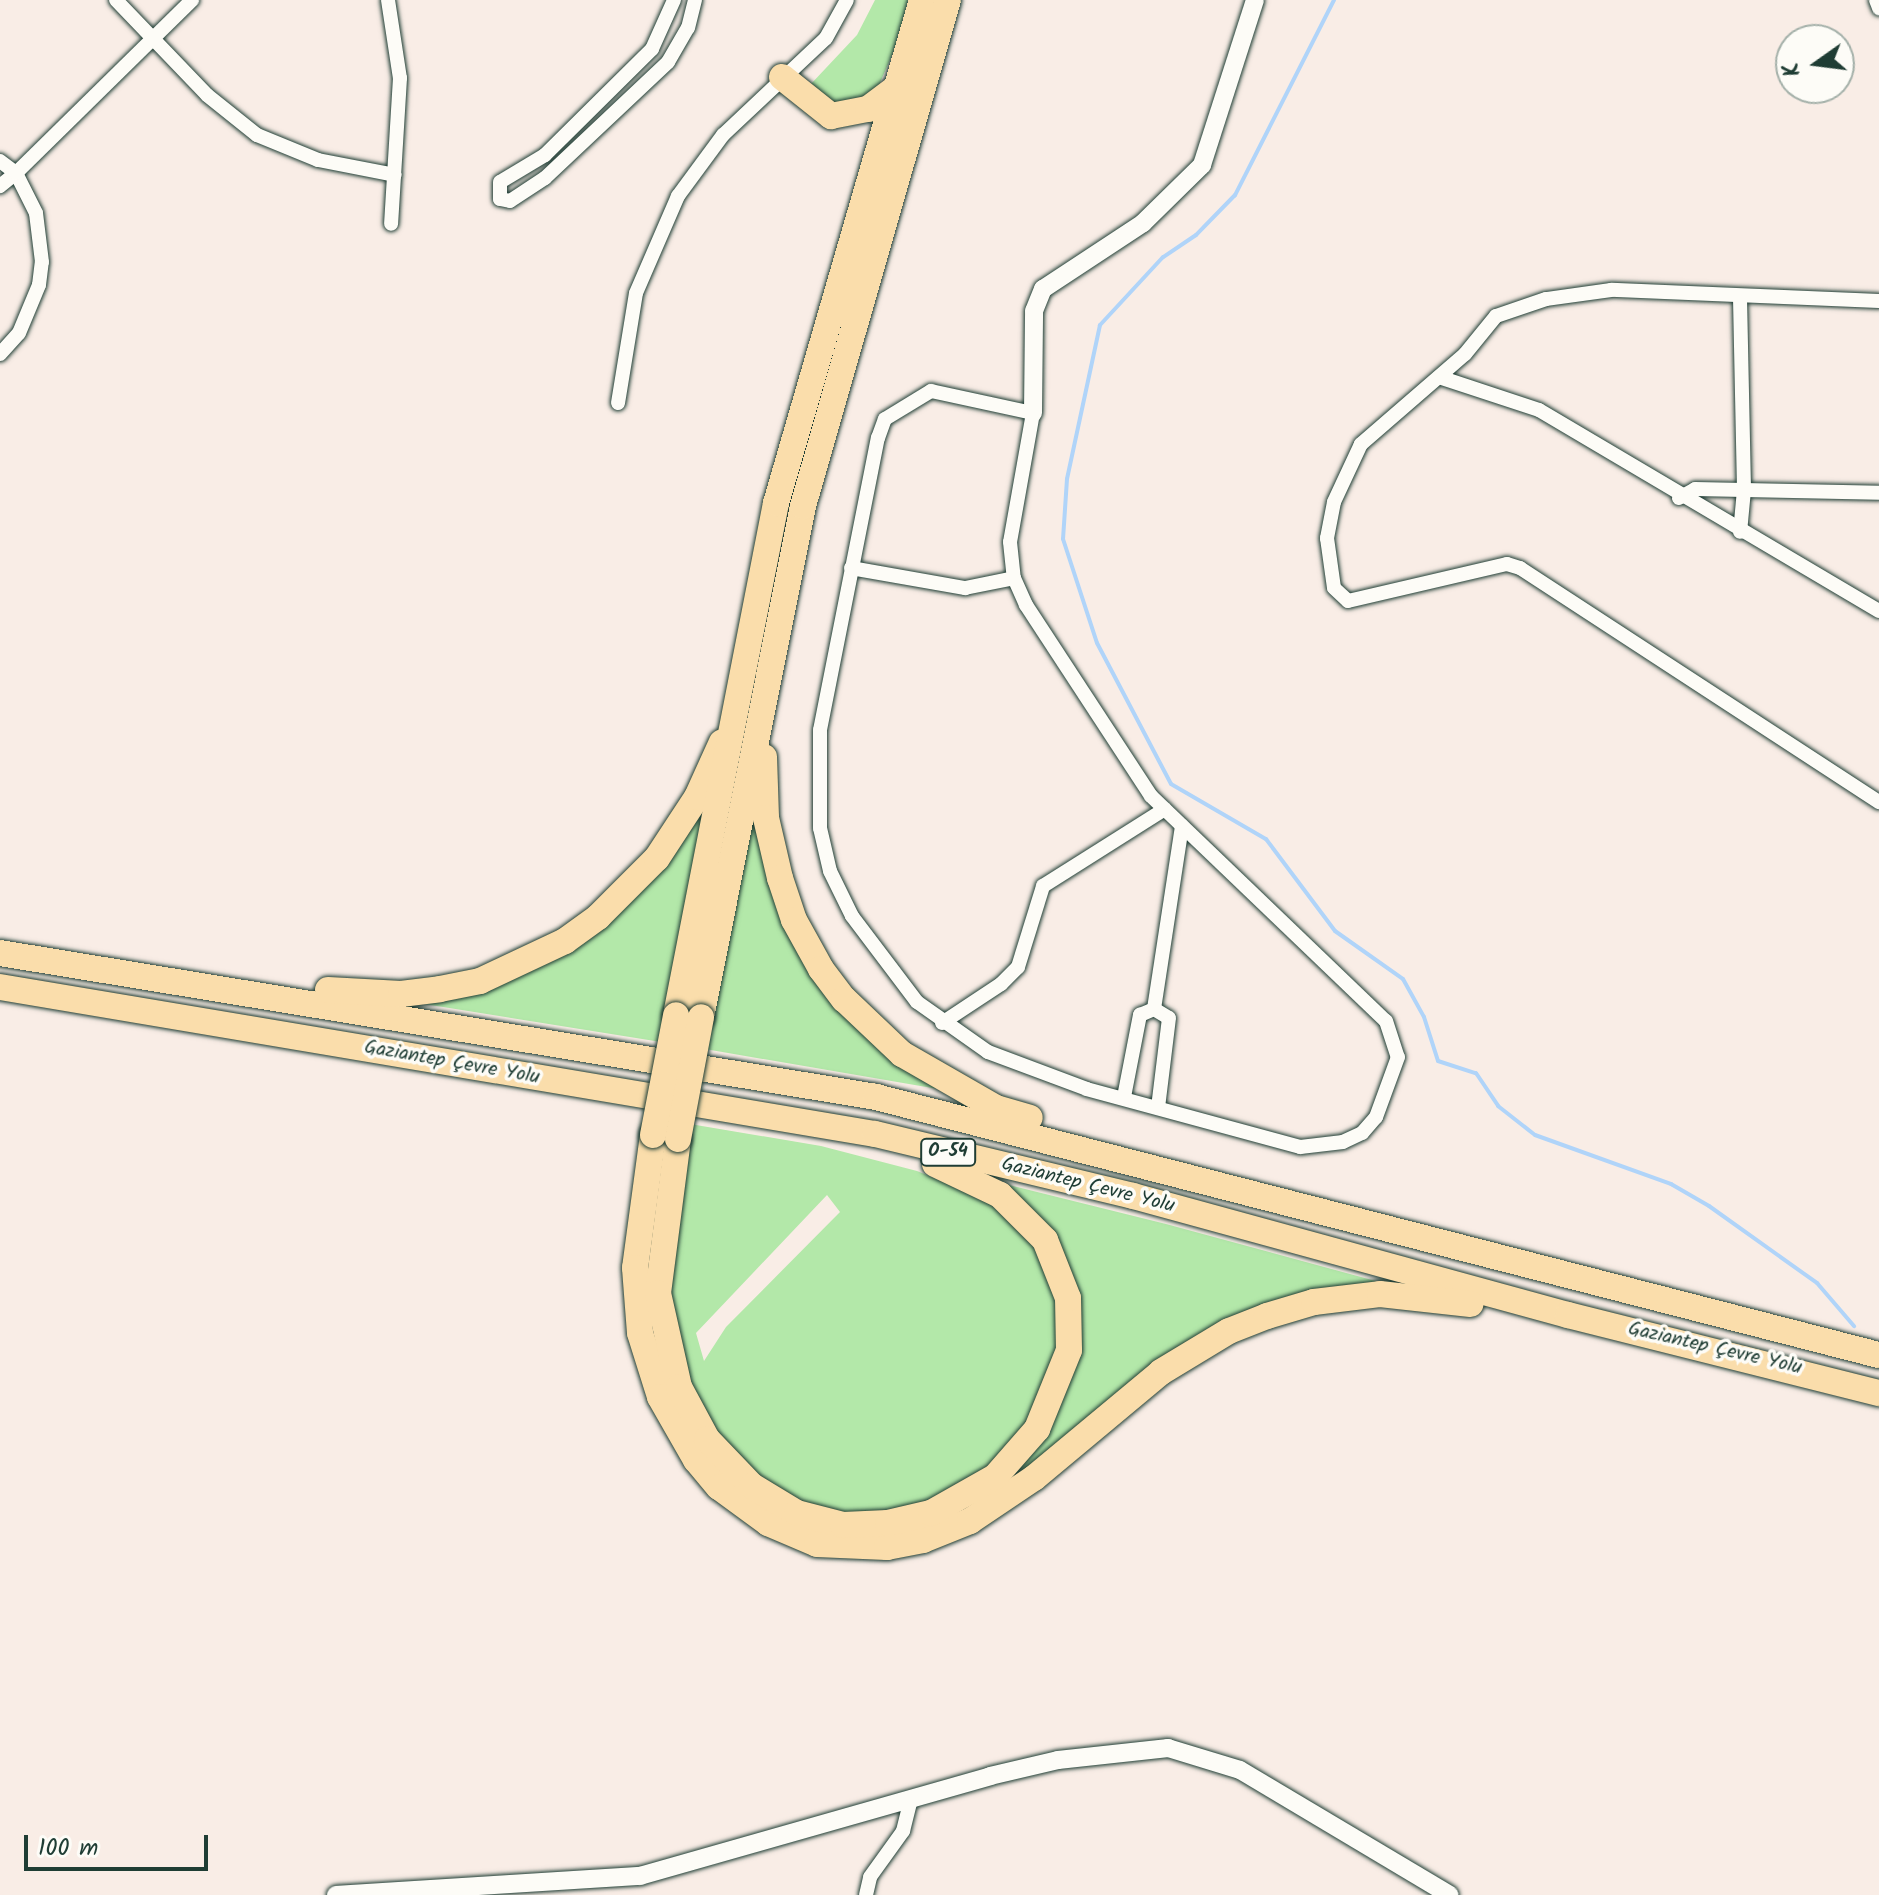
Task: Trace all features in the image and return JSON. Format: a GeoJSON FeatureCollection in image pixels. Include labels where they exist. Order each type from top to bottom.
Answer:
{"type":"FeatureCollection","features":[{"type":"Feature","properties":{"kind":"highway"},"geometry":{"type":"LineString","coordinates":[[922,0],[798,418],[768,608],[666,1137],[635,1268],[640,1333],[660,1397],[696,1460],[719,1487],[768,1523],[817,1544],[887,1547],[923,1540],[970,1521],[1034,1478],[1170,1365],[1229,1331],[1291,1308],[1344,1297],[1407,1295],[1516,1316],[1568,1315]]}},
{"type":"Feature","properties":{"kind":"highway"},"geometry":{"type":"LineString","coordinates":[[212,988],[281,984],[356,994],[440,989],[480,981],[565,941],[639,878],[697,797],[722,741],[768,608],[948,0]]}},
{"type":"Feature","properties":{"kind":"highway"},"geometry":{"type":"LineString","coordinates":[[782,77],[831,116],[868,109],[896,88]]}},
{"type":"Feature","properties":{"kind":"highway"},"geometry":{"type":"LineString","coordinates":[[768,608],[764,746],[766,818],[787,901],[811,954],[873,1030],[931,1074],[996,1108],[1075,1133],[1134,1159]]}},
{"type":"Feature","properties":{"kind":"highway","name":"Gaziantep Çevre Yolu"},"geometry":{"type":"LineString","coordinates":[[0,953],[772,1077],[1134,1159],[1579,1281],[1879,1355]]}},
{"type":"Feature","properties":{"kind":"highway","name":"Gaziantep Çevre Yolu"},"geometry":{"type":"LineString","coordinates":[[0,987],[763,1111],[1133,1196],[1568,1315],[1879,1393]]}},
{"type":"Feature","properties":{"kind":"highway"},"geometry":{"type":"LineString","coordinates":[[666,1137],[658,1293],[679,1387],[707,1439],[752,1486],[818,1520],[888,1523],[954,1504],[1017,1457],[1050,1405],[1069,1350],[1068,1298],[1060,1268],[1026,1216],[972,1178],[763,1111]]}},
{"type":"Feature","properties":{"kind":"street"},"geometry":{"type":"LineString","coordinates":[[116,0],[154,34],[207,95],[257,135],[318,160],[395,175]]}},
{"type":"Feature","properties":{"kind":"street"},"geometry":{"type":"LineString","coordinates":[[0,186],[192,0]]}},
{"type":"Feature","properties":{"kind":"street"},"geometry":{"type":"LineString","coordinates":[[388,0],[400,78],[391,224]]}},
{"type":"Feature","properties":{"kind":"street"},"geometry":{"type":"LineString","coordinates":[[674,0],[652,49],[545,155],[500,182],[500,199],[510,201],[545,178],[668,62],[688,28],[695,0]]}},
{"type":"Feature","properties":{"kind":"street"},"geometry":{"type":"LineString","coordinates":[[618,403],[636,293],[662,226],[715,145],[782,77],[826,38],[847,0]]}},
{"type":"Feature","properties":{"kind":"street"},"geometry":{"type":"LineString","coordinates":[[1033,413],[931,391],[885,419],[878,438],[820,730],[820,828],[830,871],[852,916],[899,983],[942,1023],[1012,1062],[1300,1147],[1343,1142],[1362,1133],[1376,1117],[1398,1057],[1386,1021],[1182,826],[1127,765],[1014,578],[1010,542],[1033,413],[1034,311],[1043,289],[1143,223],[1202,165],[1255,0]]}},
{"type":"Feature","properties":{"kind":"street"},"geometry":{"type":"LineString","coordinates":[[1876,0],[1879,8]]}},
{"type":"Feature","properties":{"kind":"street"},"geometry":{"type":"LineString","coordinates":[[0,161],[16,173],[36,213],[42,262],[39,285],[19,333],[0,354]]}},
{"type":"Feature","properties":{"kind":"street"},"geometry":{"type":"LineString","coordinates":[[1879,301],[1740,298],[1611,290],[1546,299],[1496,316],[1439,377],[1361,444],[1334,502],[1327,549],[1334,588],[1342,600],[1507,564],[1520,568],[1879,802]]}},
{"type":"Feature","properties":{"kind":"street"},"geometry":{"type":"LineString","coordinates":[[1740,298],[1744,490],[1740,532]]}},
{"type":"Feature","properties":{"kind":"street"},"geometry":{"type":"LineString","coordinates":[[1439,377],[1539,410],[1679,498],[1879,611]]}},
{"type":"Feature","properties":{"kind":"street"},"geometry":{"type":"LineString","coordinates":[[1679,498],[1691,490],[1879,493]]}},
{"type":"Feature","properties":{"kind":"street"},"geometry":{"type":"LineString","coordinates":[[851,568],[965,588],[1014,578]]}},
{"type":"Feature","properties":{"kind":"street"},"geometry":{"type":"LineString","coordinates":[[942,1023],[1001,984],[1018,967],[1043,886],[1165,809]]}},
{"type":"Feature","properties":{"kind":"street"},"geometry":{"type":"LineString","coordinates":[[1154,1009],[1182,826]]}},
{"type":"Feature","properties":{"kind":"street"},"geometry":{"type":"LineString","coordinates":[[1124,1097],[1140,1015],[1154,1009]]}},
{"type":"Feature","properties":{"kind":"street"},"geometry":{"type":"LineString","coordinates":[[1154,1009],[1169,1018],[1158,1107]]}},
{"type":"Feature","properties":{"kind":"street"},"geometry":{"type":"LineString","coordinates":[[336,1895],[453,1892],[640,1876],[1058,1760],[1168,1748],[1240,1770],[1450,1895]]}},
{"type":"Feature","properties":{"kind":"street"},"geometry":{"type":"LineString","coordinates":[[866,1895],[870,1877],[910,1816],[911,1800]]}},
{"type":"Feature","properties":{"kind":"green space"},"geometry":{"type":"Polygon","coordinates":[[[875,0],[908,0],[896,46],[879,85],[864,99],[839,109],[810,85],[857,35],[875,0]]]}},
{"type":"Feature","properties":{"kind":"green space"},"geometry":{"type":"Polygon","coordinates":[[[712,784],[661,1042],[412,1002],[531,968],[712,784]]]}},
{"type":"Feature","properties":{"kind":"green space"},"geometry":{"type":"Polygon","coordinates":[[[753,785],[781,911],[938,1089],[705,1049],[753,785]]]}},
{"type":"Feature","properties":{"kind":"green space"},"geometry":{"type":"Polygon","coordinates":[[[690,1124],[821,1146],[917,1171],[982,1197],[1027,1234],[1042,1258],[1059,1314],[1058,1342],[1031,1419],[981,1474],[918,1507],[845,1514],[816,1509],[760,1478],[716,1433],[687,1379],[667,1301],[690,1124]],[[827,1195],[696,1333],[704,1361],[726,1327],[840,1212],[827,1195]]]}},
{"type":"Feature","properties":{"kind":"green space"},"geometry":{"type":"Polygon","coordinates":[[[997,1182],[1394,1286],[1285,1300],[1018,1473],[1010,1472],[1078,1310],[997,1182]]]}},
{"type":"Feature","properties":{"kind":"waterway"},"geometry":{"type":"LineString","coordinates":[[1334,0],[1235,195],[1196,235],[1163,257],[1100,325],[1067,479],[1063,539],[1097,643],[1171,784],[1266,839],[1335,931],[1403,979],[1424,1017],[1438,1061],[1476,1073],[1498,1106],[1535,1135],[1671,1184],[1709,1206],[1817,1283],[1854,1326]]}}]}
